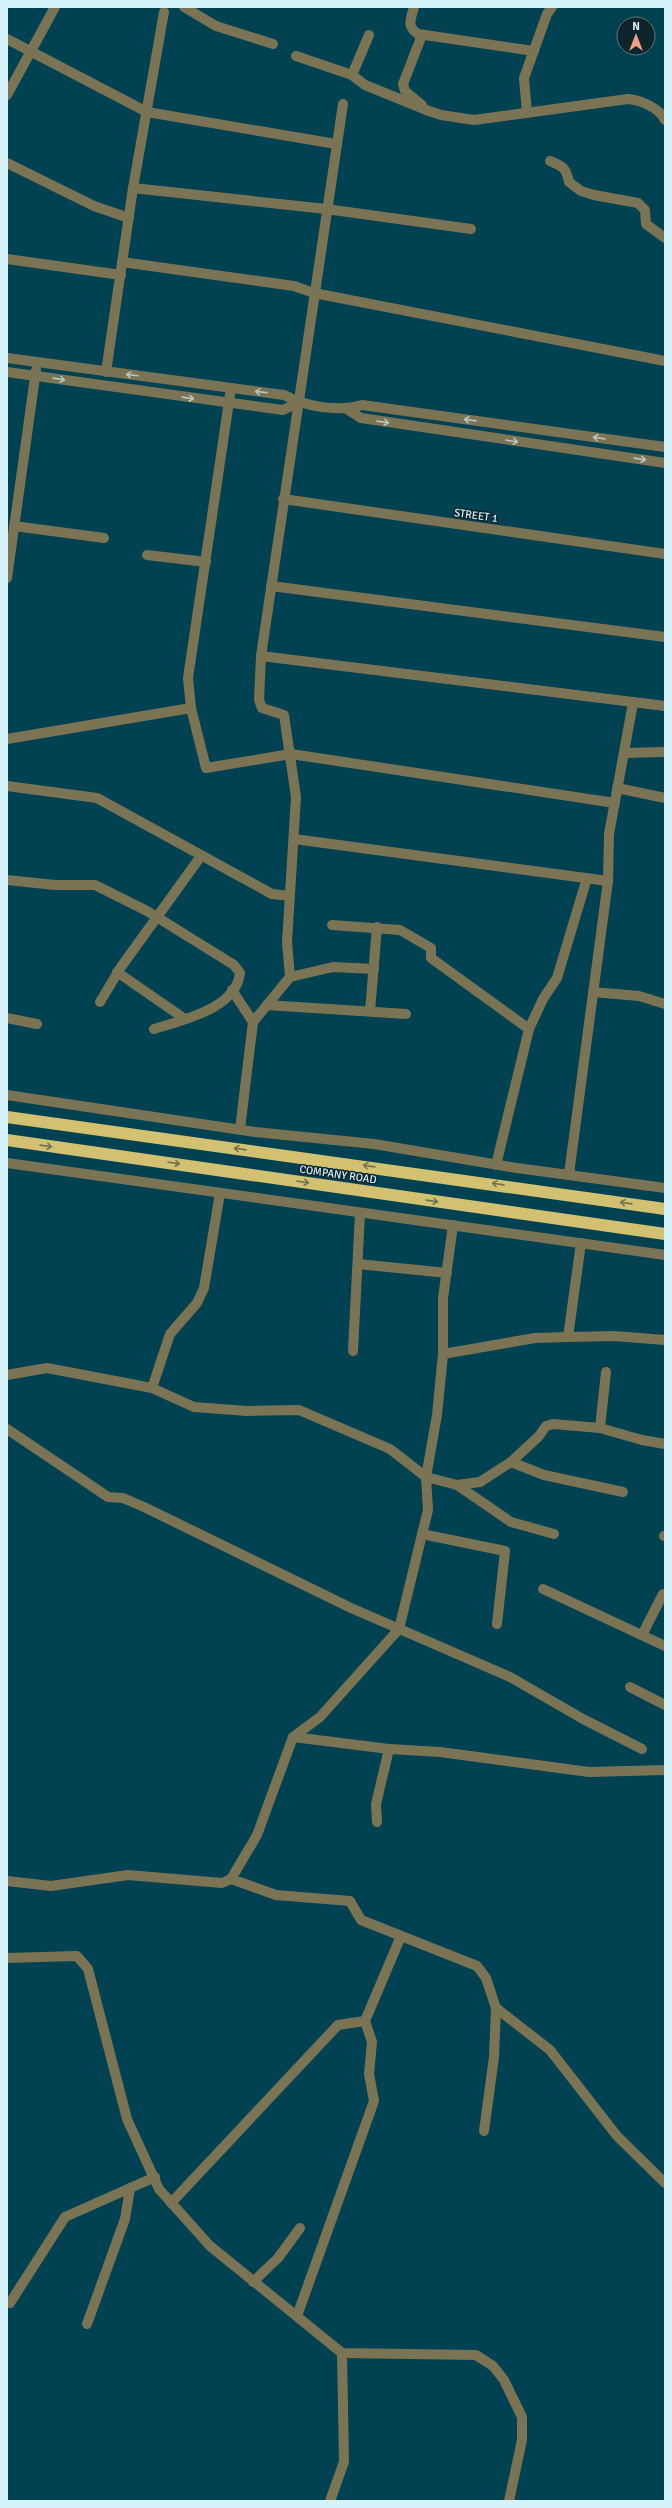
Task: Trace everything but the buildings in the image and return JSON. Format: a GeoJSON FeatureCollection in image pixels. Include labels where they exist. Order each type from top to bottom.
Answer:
{"type":"FeatureCollection","features":[{"type":"Feature","properties":{"kind":"highway","name":"COMPANY ROAD"},"geometry":{"type":"LineString","coordinates":[[7,1117],[665,1209]]}},
{"type":"Feature","properties":{"kind":"highway","name":"COMPANY ROAD"},"geometry":{"type":"LineString","coordinates":[[7,1140],[665,1234]]}},
{"type":"Feature","properties":{"kind":"street"},"geometry":{"type":"LineString","coordinates":[[7,95],[55,7]]}},
{"type":"Feature","properties":{"kind":"street"},"geometry":{"type":"LineString","coordinates":[[184,7],[216,26],[273,44]]}},
{"type":"Feature","properties":{"kind":"street"},"geometry":{"type":"LineString","coordinates":[[414,7],[410,28],[422,35],[534,51]]}},
{"type":"Feature","properties":{"kind":"street"},"geometry":{"type":"LineString","coordinates":[[527,113],[524,78],[547,14],[552,7]]}},
{"type":"Feature","properties":{"kind":"street"},"geometry":{"type":"LineString","coordinates":[[106,372],[133,188],[164,12]]}},
{"type":"Feature","properties":{"kind":"street"},"geometry":{"type":"LineString","coordinates":[[352,75],[369,35]]}},
{"type":"Feature","properties":{"kind":"street"},"geometry":{"type":"LineString","coordinates":[[422,35],[403,84],[405,90],[429,111]]}},
{"type":"Feature","properties":{"kind":"street"},"geometry":{"type":"LineString","coordinates":[[7,39],[146,112],[336,144]]}},
{"type":"Feature","properties":{"kind":"street"},"geometry":{"type":"LineString","coordinates":[[296,56],[352,75],[365,85],[441,115],[474,120],[628,99],[640,100],[663,116],[665,120]]}},
{"type":"Feature","properties":{"kind":"street"},"geometry":{"type":"LineString","coordinates":[[290,977],[287,942],[296,797],[291,754],[284,715],[262,708],[259,700],[262,656],[271,586],[326,209],[343,104]]}},
{"type":"Feature","properties":{"kind":"street"},"geometry":{"type":"LineString","coordinates":[[550,162],[563,166],[567,171],[569,182],[581,191],[638,203],[645,210],[646,224],[665,238]]}},
{"type":"Feature","properties":{"kind":"street"},"geometry":{"type":"LineString","coordinates":[[7,163],[94,206],[129,218]]}},
{"type":"Feature","properties":{"kind":"street"},"geometry":{"type":"LineString","coordinates":[[133,188],[326,209],[471,229]]}},
{"type":"Feature","properties":{"kind":"street"},"geometry":{"type":"LineString","coordinates":[[7,259],[120,275]]}},
{"type":"Feature","properties":{"kind":"street"},"geometry":{"type":"LineString","coordinates":[[122,262],[294,286],[314,293],[665,361]]}},
{"type":"Feature","properties":{"kind":"street"},"geometry":{"type":"LineString","coordinates":[[7,358],[284,395],[298,403],[347,409],[362,405],[665,447]]}},
{"type":"Feature","properties":{"kind":"street"},"geometry":{"type":"LineString","coordinates":[[7,578],[37,363]]}},
{"type":"Feature","properties":{"kind":"street"},"geometry":{"type":"LineString","coordinates":[[7,372],[230,404],[283,410],[298,403]]}},
{"type":"Feature","properties":{"kind":"street"},"geometry":{"type":"LineString","coordinates":[[231,388],[230,404],[188,678],[191,708],[206,768],[291,754],[615,803]]}},
{"type":"Feature","properties":{"kind":"street"},"geometry":{"type":"LineString","coordinates":[[347,409],[361,418],[665,462]]}},
{"type":"Feature","properties":{"kind":"street","name":"STREET 1"},"geometry":{"type":"LineString","coordinates":[[284,499],[665,554]]}},
{"type":"Feature","properties":{"kind":"street"},"geometry":{"type":"LineString","coordinates":[[14,526],[104,538]]}},
{"type":"Feature","properties":{"kind":"street"},"geometry":{"type":"LineString","coordinates":[[147,555],[206,562]]}},
{"type":"Feature","properties":{"kind":"street"},"geometry":{"type":"LineString","coordinates":[[271,586],[665,637]]}},
{"type":"Feature","properties":{"kind":"street"},"geometry":{"type":"LineString","coordinates":[[262,656],[665,706]]}},
{"type":"Feature","properties":{"kind":"street"},"geometry":{"type":"LineString","coordinates":[[569,1174],[608,881],[609,834],[634,703]]}},
{"type":"Feature","properties":{"kind":"street"},"geometry":{"type":"LineString","coordinates":[[7,739],[191,708]]}},
{"type":"Feature","properties":{"kind":"street"},"geometry":{"type":"LineString","coordinates":[[625,753],[665,752]]}},
{"type":"Feature","properties":{"kind":"street"},"geometry":{"type":"LineString","coordinates":[[7,786],[97,798],[272,894],[290,896]]}},
{"type":"Feature","properties":{"kind":"street"},"geometry":{"type":"LineString","coordinates":[[617,788],[665,798]]}},
{"type":"Feature","properties":{"kind":"street"},"geometry":{"type":"LineString","coordinates":[[294,839],[608,881]]}},
{"type":"Feature","properties":{"kind":"street"},"geometry":{"type":"LineString","coordinates":[[100,1002],[118,972],[201,856]]}},
{"type":"Feature","properties":{"kind":"street"},"geometry":{"type":"LineString","coordinates":[[496,1165],[529,1029],[543,999],[557,978],[587,878]]}},
{"type":"Feature","properties":{"kind":"street"},"geometry":{"type":"LineString","coordinates":[[7,880],[55,885],[95,885],[157,917],[234,965],[240,973],[239,980],[232,990],[210,1011],[154,1029]]}},
{"type":"Feature","properties":{"kind":"street"},"geometry":{"type":"LineString","coordinates":[[332,925],[377,926],[400,930],[431,948],[431,958],[529,1029]]}},
{"type":"Feature","properties":{"kind":"street"},"geometry":{"type":"LineString","coordinates":[[370,1011],[377,926]]}},
{"type":"Feature","properties":{"kind":"street"},"geometry":{"type":"LineString","coordinates":[[240,1130],[253,1022],[290,977],[333,967],[374,969]]}},
{"type":"Feature","properties":{"kind":"street"},"geometry":{"type":"LineString","coordinates":[[118,972],[184,1019]]}},
{"type":"Feature","properties":{"kind":"street"},"geometry":{"type":"LineString","coordinates":[[232,990],[253,1022]]}},
{"type":"Feature","properties":{"kind":"street"},"geometry":{"type":"LineString","coordinates":[[593,992],[639,996],[665,1004]]}},
{"type":"Feature","properties":{"kind":"street"},"geometry":{"type":"LineString","coordinates":[[267,1005],[406,1014]]}},
{"type":"Feature","properties":{"kind":"street"},"geometry":{"type":"LineString","coordinates":[[7,1018],[37,1024]]}},
{"type":"Feature","properties":{"kind":"street"},"geometry":{"type":"LineString","coordinates":[[7,1095],[240,1130],[374,1144],[496,1165],[665,1188]]}},
{"type":"Feature","properties":{"kind":"street"},"geometry":{"type":"LineString","coordinates":[[7,1163],[665,1255]]}},
{"type":"Feature","properties":{"kind":"street"},"geometry":{"type":"LineString","coordinates":[[152,1388],[170,1334],[197,1303],[204,1288],[220,1193]]}},
{"type":"Feature","properties":{"kind":"street"},"geometry":{"type":"LineString","coordinates":[[353,1351],[360,1213]]}},
{"type":"Feature","properties":{"kind":"street"},"geometry":{"type":"LineString","coordinates":[[7,1882],[51,1886],[128,1875],[222,1883],[231,1879],[257,1835],[293,1737],[320,1717],[399,1629],[428,1510],[426,1477],[437,1415],[442,1354],[443,1298],[453,1225]]}},
{"type":"Feature","properties":{"kind":"street"},"geometry":{"type":"LineString","coordinates":[[568,1337],[581,1243]]}},
{"type":"Feature","properties":{"kind":"street"},"geometry":{"type":"LineString","coordinates":[[358,1264],[447,1273]]}},
{"type":"Feature","properties":{"kind":"street"},"geometry":{"type":"LineString","coordinates":[[442,1354],[535,1338],[614,1336],[665,1340]]}},
{"type":"Feature","properties":{"kind":"street"},"geometry":{"type":"LineString","coordinates":[[7,1375],[47,1368],[152,1388],[194,1407],[247,1411],[299,1410],[390,1449],[426,1477],[457,1485],[511,1522],[554,1534]]}},
{"type":"Feature","properties":{"kind":"street"},"geometry":{"type":"LineString","coordinates":[[600,1428],[606,1372]]}},
{"type":"Feature","properties":{"kind":"street"},"geometry":{"type":"LineString","coordinates":[[457,1485],[480,1482],[511,1462],[539,1436],[546,1426],[553,1424],[600,1428],[642,1440],[665,1444]]}},
{"type":"Feature","properties":{"kind":"street"},"geometry":{"type":"LineString","coordinates":[[7,1429],[108,1496],[123,1498],[144,1507],[351,1608],[510,1677],[583,1719],[642,1749]]}},
{"type":"Feature","properties":{"kind":"street"},"geometry":{"type":"LineString","coordinates":[[511,1462],[544,1475],[623,1492]]}},
{"type":"Feature","properties":{"kind":"street"},"geometry":{"type":"LineString","coordinates":[[422,1534],[505,1551],[497,1624]]}},
{"type":"Feature","properties":{"kind":"street"},"geometry":{"type":"LineString","coordinates":[[543,1589],[665,1646]]}},
{"type":"Feature","properties":{"kind":"street"},"geometry":{"type":"LineString","coordinates":[[642,1635],[663,1594]]}},
{"type":"Feature","properties":{"kind":"street"},"geometry":{"type":"LineString","coordinates":[[630,1687],[665,1705]]}},
{"type":"Feature","properties":{"kind":"street"},"geometry":{"type":"LineString","coordinates":[[293,1737],[389,1749],[440,1752],[589,1772],[665,1770]]}},
{"type":"Feature","properties":{"kind":"street"},"geometry":{"type":"LineString","coordinates":[[377,1822],[376,1804],[389,1749]]}},
{"type":"Feature","properties":{"kind":"street"},"geometry":{"type":"LineString","coordinates":[[231,1879],[276,1895],[350,1901],[361,1920],[477,1966],[486,1978],[496,2008],[494,2057],[484,2131]]}},
{"type":"Feature","properties":{"kind":"street"},"geometry":{"type":"LineString","coordinates":[[297,2316],[374,2101],[370,2074],[372,2042],[365,2022],[401,1936]]}},
{"type":"Feature","properties":{"kind":"street"},"geometry":{"type":"LineString","coordinates":[[7,1958],[77,1956],[88,1969],[127,2119],[155,2177],[159,2189],[210,2246],[342,2353],[476,2355],[493,2366],[504,2380],[522,2417],[522,2440],[509,2501]]}},
{"type":"Feature","properties":{"kind":"street"},"geometry":{"type":"LineString","coordinates":[[496,2008],[550,2050],[617,2136],[665,2184]]}},
{"type":"Feature","properties":{"kind":"street"},"geometry":{"type":"LineString","coordinates":[[171,2202],[338,2025],[365,2022]]}},
{"type":"Feature","properties":{"kind":"street"},"geometry":{"type":"LineString","coordinates":[[10,2303],[65,2217],[155,2177]]}},
{"type":"Feature","properties":{"kind":"street"},"geometry":{"type":"LineString","coordinates":[[87,2324],[125,2219],[130,2188]]}},
{"type":"Feature","properties":{"kind":"street"},"geometry":{"type":"LineString","coordinates":[[253,2282],[278,2258],[300,2228]]}},
{"type":"Feature","properties":{"kind":"street"},"geometry":{"type":"LineString","coordinates":[[330,2501],[344,2462],[342,2353]]}}]}
